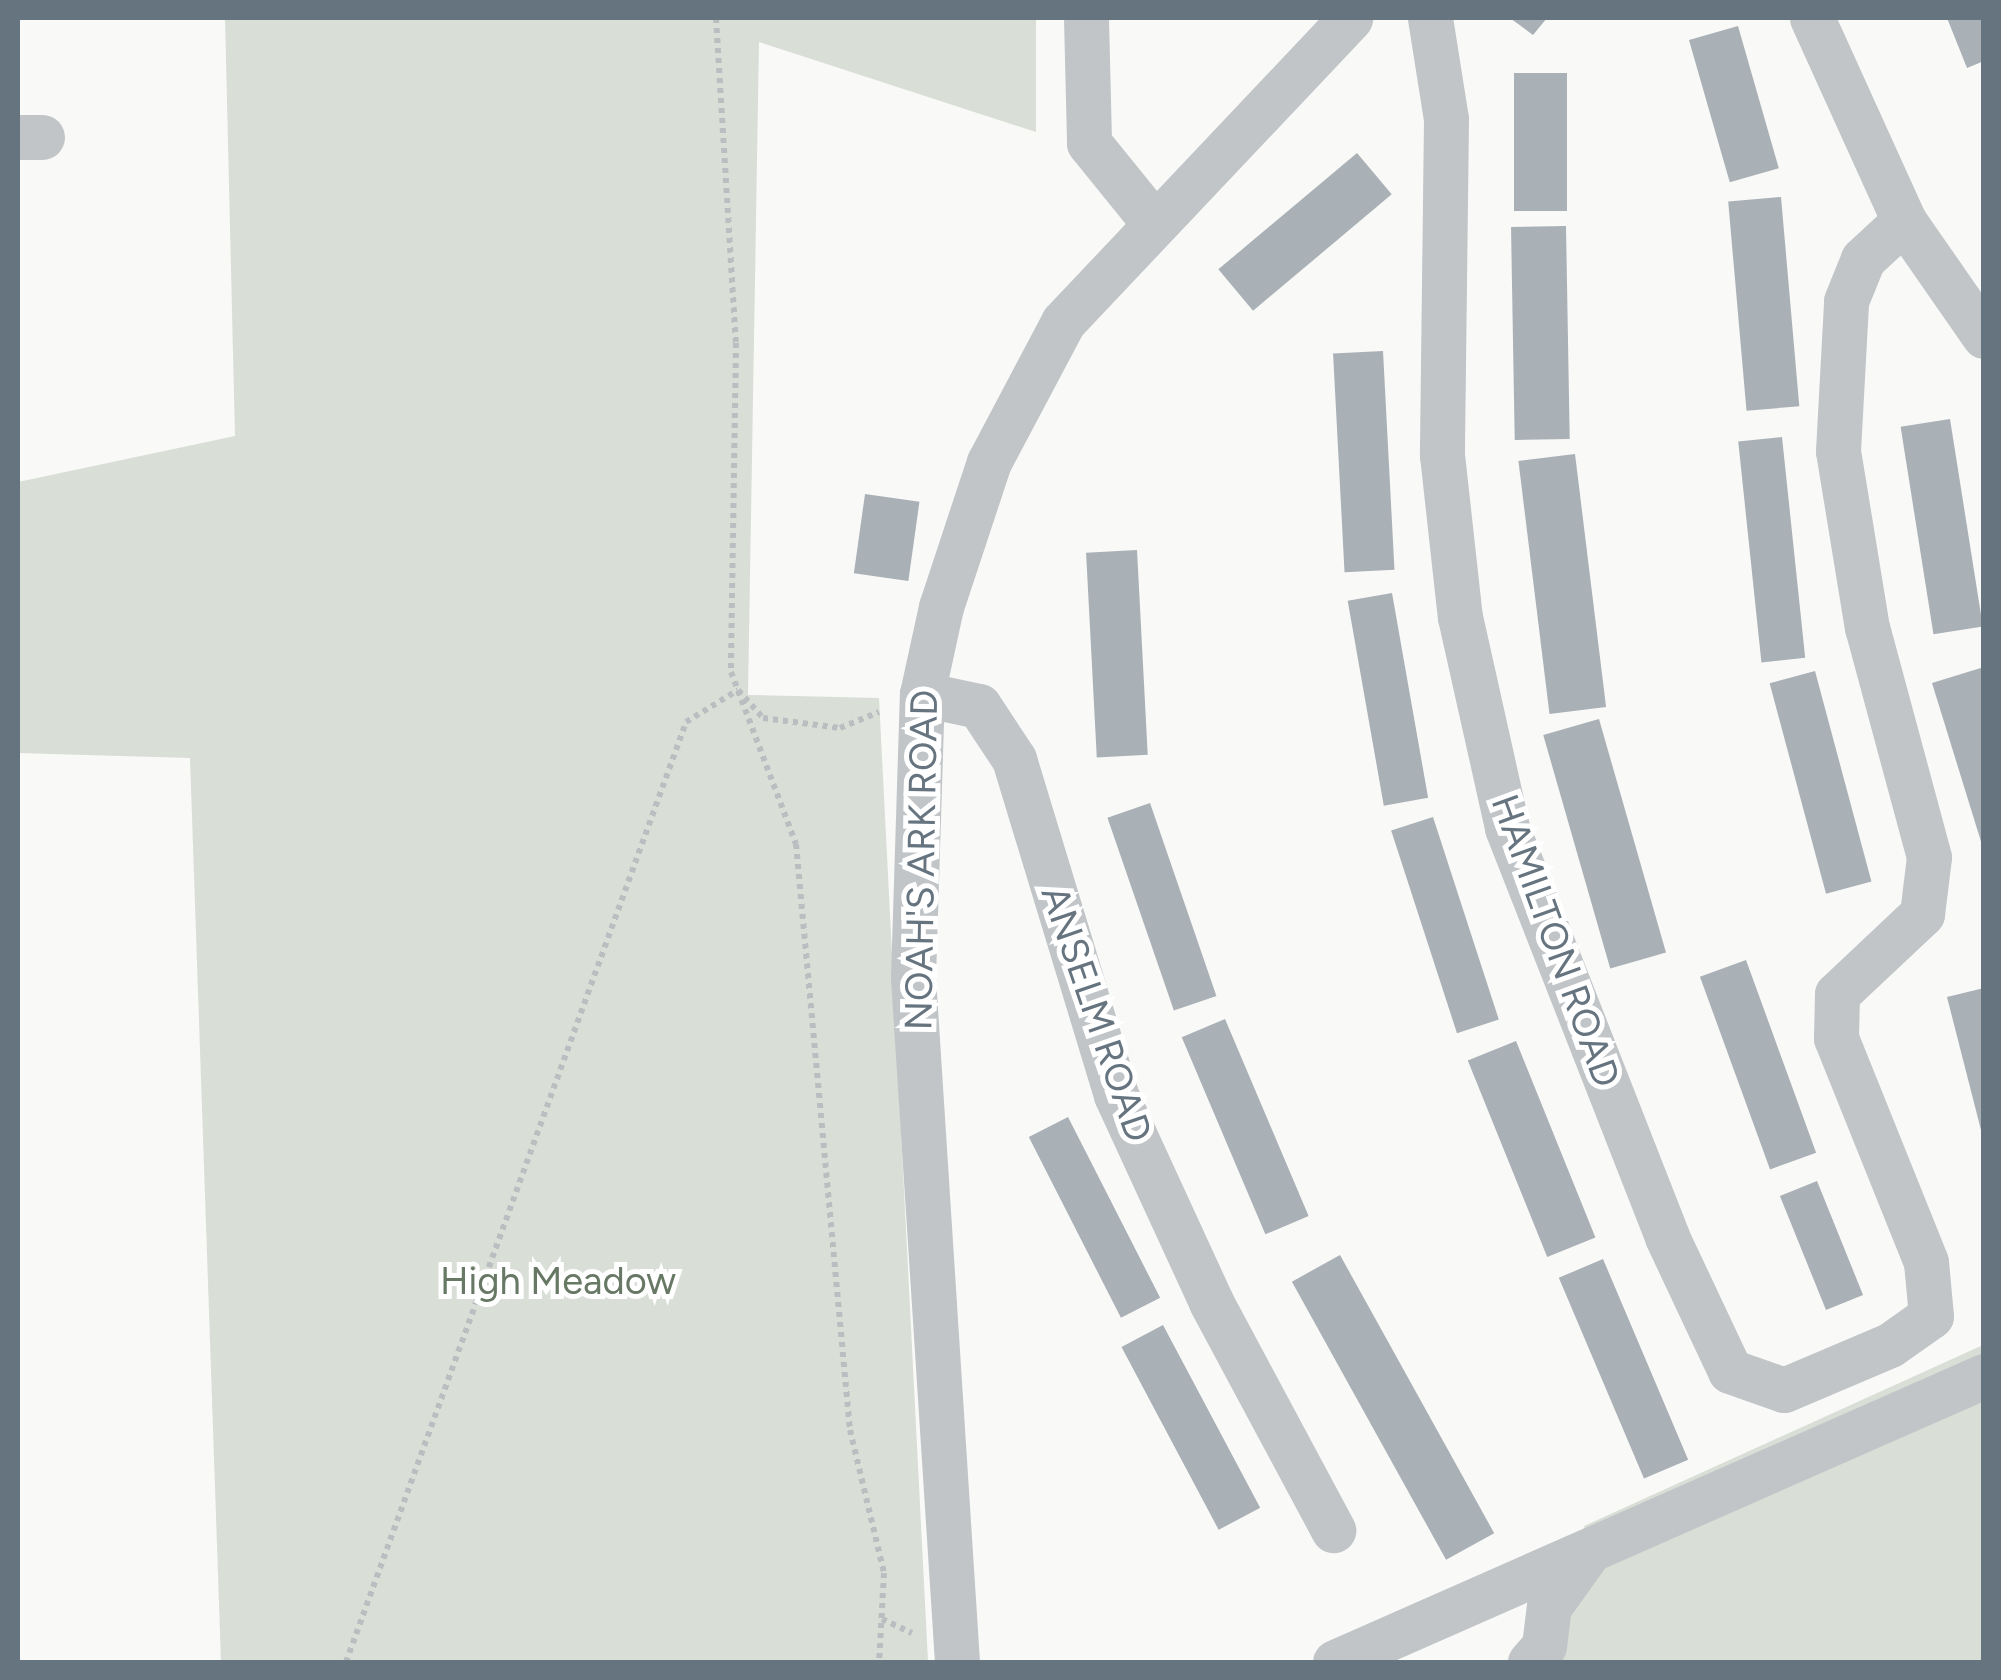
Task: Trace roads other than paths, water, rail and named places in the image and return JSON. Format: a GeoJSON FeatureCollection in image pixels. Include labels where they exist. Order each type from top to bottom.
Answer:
{"type":"FeatureCollection","features":[{"type":"Feature","properties":{"kind":"street"},"geometry":{"type":"LineString","coordinates":[[1086,18],[1089,142],[1153,222]]}},
{"type":"Feature","properties":{"kind":"street","name":"NOAH'S ARK ROAD"},"geometry":{"type":"LineString","coordinates":[[957,1662],[913,977],[922,694],[940,607],[989,462],[1063,322],[1153,222],[1350,18]]}},
{"type":"Feature","properties":{"kind":"street","name":"HAMILTON ROAD"},"geometry":{"type":"LineString","coordinates":[[1430,18],[1446,119],[1442,455],[1460,617],[1507,828],[1666,1237],[1730,1371],[1784,1390],[1890,1345],[1931,1316],[1926,1262],[1836,1038],[1836,994],[1922,914],[1929,857],[1867,628],[1838,451],[1846,301],[1863,259],[1904,221]]}},
{"type":"Feature","properties":{"kind":"street"},"geometry":{"type":"LineString","coordinates":[[1812,18],[1904,221],[1984,336]]}},
{"type":"Feature","properties":{"kind":"street","name":"ANSELM ROAD"},"geometry":{"type":"LineString","coordinates":[[922,694],[979,706],[1014,759],[1116,1094],[1211,1302],[1334,1530]]}},
{"type":"Feature","properties":{"kind":"street"},"geometry":{"type":"LineString","coordinates":[[1335,1662],[1984,1376]]}},
{"type":"Feature","properties":{"kind":"street"},"geometry":{"type":"LineString","coordinates":[[1530,1662],[1544,1646],[1549,1607],[1590,1549]]}},
{"type":"Feature","properties":{"kind":"park label","name":"High Meadow"},"geometry":{"type":"Point","coordinates":[558,1282]}}]}
